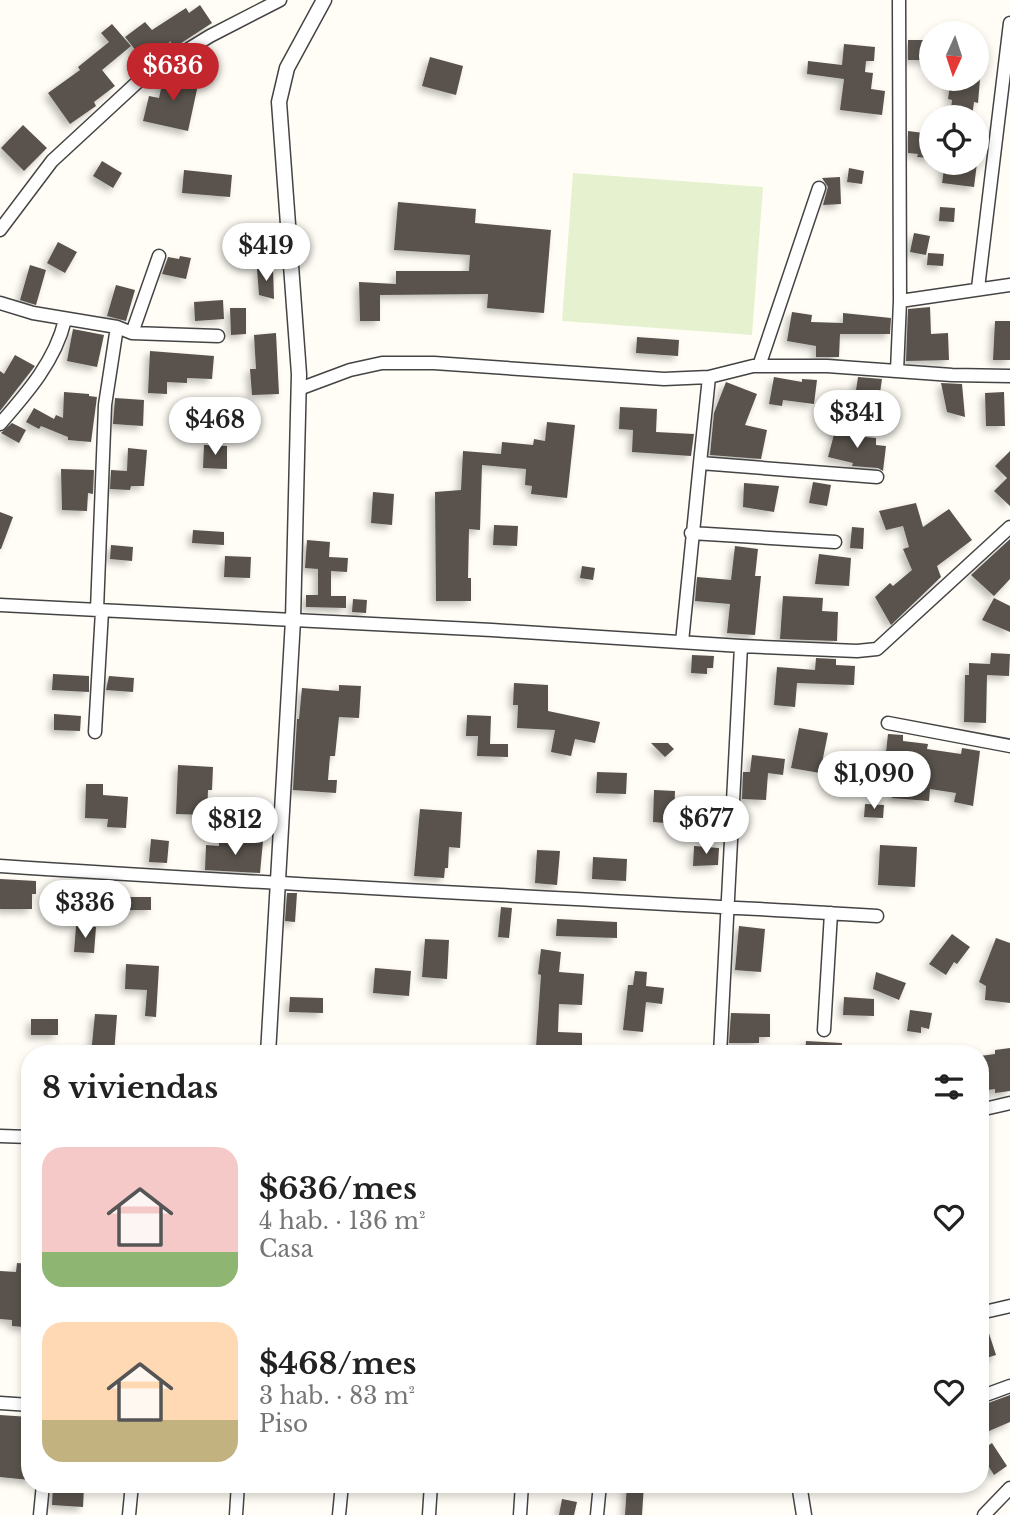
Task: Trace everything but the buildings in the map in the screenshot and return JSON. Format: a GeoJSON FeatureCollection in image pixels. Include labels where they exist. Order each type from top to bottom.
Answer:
{"type":"FeatureCollection","features":[{"type":"Feature","properties":{"kind":"street"},"geometry":{"type":"LineString","coordinates":[[0,230],[52,161],[143,77],[210,36],[280,0]]}},
{"type":"Feature","properties":{"kind":"street"},"geometry":{"type":"LineString","coordinates":[[269,1045],[293,620],[299,389],[279,102],[286,68],[324,0]]}},
{"type":"Feature","properties":{"kind":"street"},"geometry":{"type":"LineString","coordinates":[[897,371],[900,300],[899,0]]}},
{"type":"Feature","properties":{"kind":"street"},"geometry":{"type":"LineString","coordinates":[[978,288],[1010,23]]}},
{"type":"Feature","properties":{"kind":"street"},"geometry":{"type":"LineString","coordinates":[[759,366],[819,188]]}},
{"type":"Feature","properties":{"kind":"street"},"geometry":{"type":"LineString","coordinates":[[132,332],[159,256]]}},
{"type":"Feature","properties":{"kind":"street"},"geometry":{"type":"LineString","coordinates":[[900,300],[1010,285]]}},
{"type":"Feature","properties":{"kind":"street"},"geometry":{"type":"LineString","coordinates":[[0,303],[33,313],[132,332],[218,336]]}},
{"type":"Feature","properties":{"kind":"street"},"geometry":{"type":"LineString","coordinates":[[0,424],[32,388],[51,358],[60,341],[65,320]]}},
{"type":"Feature","properties":{"kind":"street"},"geometry":{"type":"LineString","coordinates":[[95,732],[105,405],[117,327]]}},
{"type":"Feature","properties":{"kind":"street"},"geometry":{"type":"LineString","coordinates":[[299,389],[350,370],[382,363],[434,363],[664,379],[709,377],[759,366],[827,366],[1010,376]]}},
{"type":"Feature","properties":{"kind":"street"},"geometry":{"type":"LineString","coordinates":[[682,642],[709,377]]}},
{"type":"Feature","properties":{"kind":"street"},"geometry":{"type":"LineString","coordinates":[[699,463],[877,477]]}},
{"type":"Feature","properties":{"kind":"street"},"geometry":{"type":"LineString","coordinates":[[0,606],[857,651],[877,649],[1010,527]]}},
{"type":"Feature","properties":{"kind":"street"},"geometry":{"type":"LineString","coordinates":[[691,533],[835,542]]}},
{"type":"Feature","properties":{"kind":"street"},"geometry":{"type":"LineString","coordinates":[[721,1045],[741,646]]}},
{"type":"Feature","properties":{"kind":"street"},"geometry":{"type":"LineString","coordinates":[[888,723],[1010,746]]}},
{"type":"Feature","properties":{"kind":"street"},"geometry":{"type":"LineString","coordinates":[[0,866],[278,885],[729,906],[877,916]]}},
{"type":"Feature","properties":{"kind":"street"},"geometry":{"type":"LineString","coordinates":[[824,1030],[831,913]]}},
{"type":"Feature","properties":{"kind":"street"},"geometry":{"type":"LineString","coordinates":[[989,1108],[1010,1103]]}},
{"type":"Feature","properties":{"kind":"street"},"geometry":{"type":"LineString","coordinates":[[0,1136],[21,1137]]}},
{"type":"Feature","properties":{"kind":"street"},"geometry":{"type":"LineString","coordinates":[[989,1310],[1010,1306]]}},
{"type":"Feature","properties":{"kind":"street"},"geometry":{"type":"LineString","coordinates":[[989,1394],[1010,1386]]}},
{"type":"Feature","properties":{"kind":"street"},"geometry":{"type":"LineString","coordinates":[[0,1403],[21,1404]]}},
{"type":"Feature","properties":{"kind":"street"},"geometry":{"type":"LineString","coordinates":[[984,1515],[1010,1488]]}},
{"type":"Feature","properties":{"kind":"street"},"geometry":{"type":"LineString","coordinates":[[40,1515],[42,1493]]}},
{"type":"Feature","properties":{"kind":"street"},"geometry":{"type":"LineString","coordinates":[[129,1515],[131,1493]]}},
{"type":"Feature","properties":{"kind":"street"},"geometry":{"type":"LineString","coordinates":[[236,1515],[237,1493]]}},
{"type":"Feature","properties":{"kind":"street"},"geometry":{"type":"LineString","coordinates":[[339,1515],[341,1493]]}},
{"type":"Feature","properties":{"kind":"street"},"geometry":{"type":"LineString","coordinates":[[429,1515],[430,1493]]}},
{"type":"Feature","properties":{"kind":"street"},"geometry":{"type":"LineString","coordinates":[[520,1515],[521,1493]]}},
{"type":"Feature","properties":{"kind":"street"},"geometry":{"type":"LineString","coordinates":[[597,1515],[599,1493]]}},
{"type":"Feature","properties":{"kind":"street"},"geometry":{"type":"LineString","coordinates":[[800,1493],[804,1515]]}},
{"type":"Feature","properties":{"kind":"green space"},"geometry":{"type":"Polygon","coordinates":[[[573,173],[763,187],[752,335],[562,321],[573,173]]]}}]}
